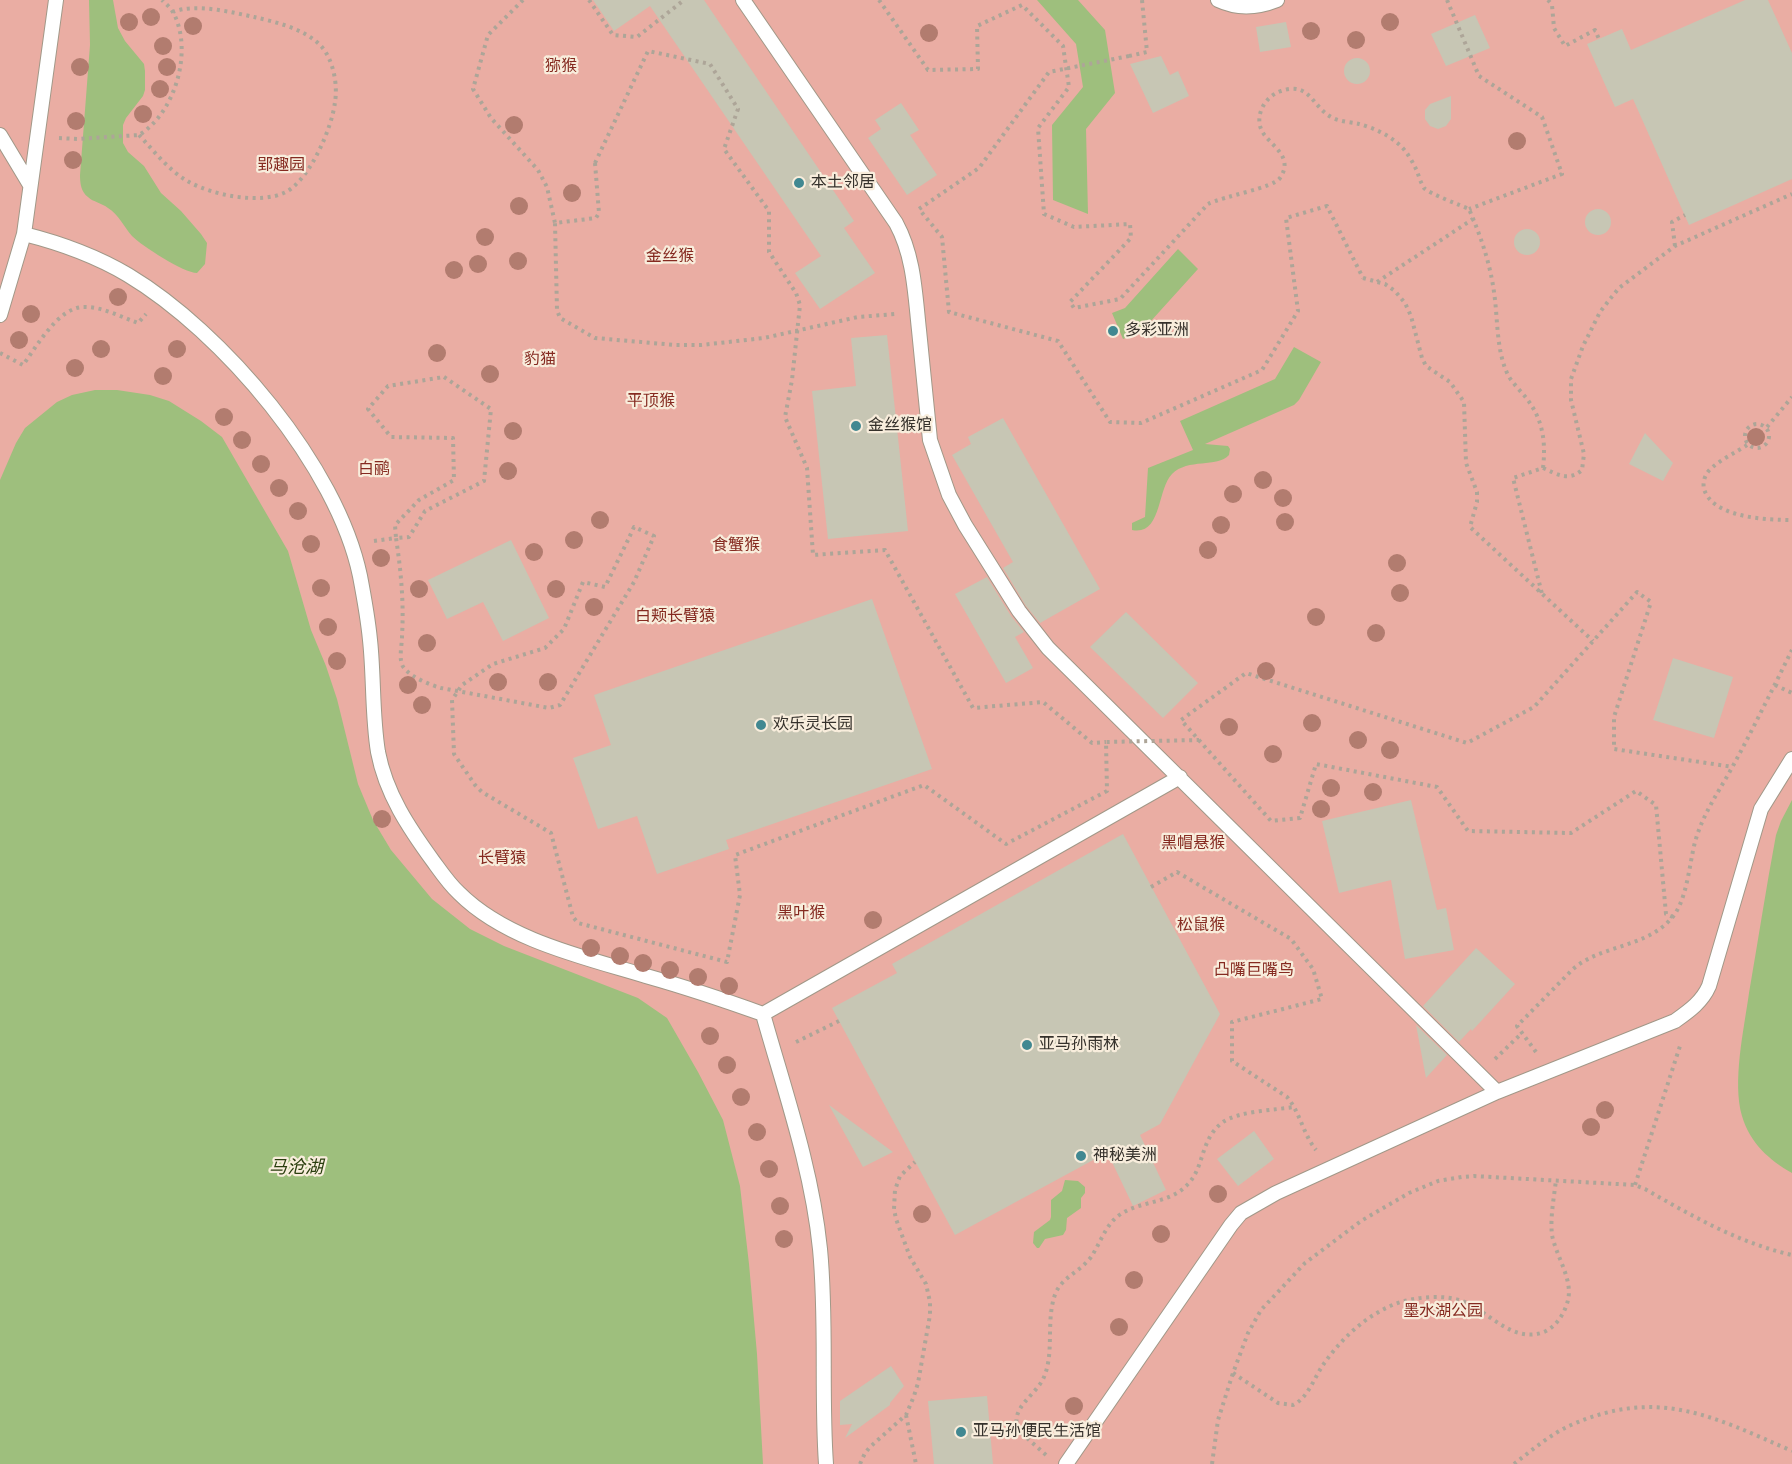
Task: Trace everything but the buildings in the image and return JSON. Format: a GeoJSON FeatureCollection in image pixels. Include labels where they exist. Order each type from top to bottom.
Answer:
{"type":"FeatureCollection","features":[{"type":"Feature","properties":{"kind":"lane"},"geometry":{"type":"LineString","coordinates":[[0,315],[24,234],[56,0]]}},
{"type":"Feature","properties":{"kind":"lane"},"geometry":{"type":"LineString","coordinates":[[742,0],[896,223],[904,238],[914,281],[930,440],[949,495],[965,525],[1019,610],[1048,648],[1098,699],[1180,777],[1497,1092]]}},
{"type":"Feature","properties":{"kind":"lane"},"geometry":{"type":"LineString","coordinates":[[1218,0],[1235,6],[1249,7],[1277,0]]}},
{"type":"Feature","properties":{"kind":"lane"},"geometry":{"type":"LineString","coordinates":[[0,135],[30,185]]}},
{"type":"Feature","properties":{"kind":"lane"},"geometry":{"type":"LineString","coordinates":[[24,234],[58,243],[94,257],[128,275],[199,327],[241,369],[307,455],[350,538],[359,574],[370,640],[376,732],[383,773],[390,792],[414,835],[457,891],[479,912],[505,927],[556,948],[707,994],[763,1014],[1180,777]]}},
{"type":"Feature","properties":{"kind":"lane"},"geometry":{"type":"LineString","coordinates":[[1060,1462],[1241,1213],[1276,1193],[1497,1092],[1675,1021],[1691,1010],[1705,995],[1715,969],[1761,809],[1792,759]]}},
{"type":"Feature","properties":{"kind":"lane"},"geometry":{"type":"LineString","coordinates":[[763,1014],[816,1216],[824,1312],[823,1395],[826,1464]]}},
{"type":"Feature","properties":{"kind":"path"},"geometry":{"type":"LineString","coordinates":[[78,139],[139,135],[147,130],[167,106],[177,81],[182,50],[174,12],[162,0]]}},
{"type":"Feature","properties":{"kind":"path"},"geometry":{"type":"LineString","coordinates":[[523,0],[488,35],[473,89],[491,118],[538,170],[547,187],[555,223],[557,309],[560,318],[595,338],[686,345],[764,338],[858,317],[917,312]]}},
{"type":"Feature","properties":{"kind":"path"},"geometry":{"type":"LineString","coordinates":[[589,0],[613,35],[637,37],[684,0]]}},
{"type":"Feature","properties":{"kind":"path"},"geometry":{"type":"LineString","coordinates":[[879,0],[928,70],[978,69],[977,26],[1022,5],[1062,46],[1069,87],[1038,128],[1044,214],[1074,227],[1130,224],[1131,238],[1070,302],[1074,308],[1120,300],[1208,204],[1270,184],[1281,177],[1284,159],[1261,130],[1261,112],[1268,98],[1284,90],[1293,89],[1306,92],[1332,118],[1367,126],[1395,140],[1407,153],[1425,189],[1469,209],[1485,248],[1491,270],[1502,356],[1508,375],[1538,415],[1545,447],[1543,468]]}},
{"type":"Feature","properties":{"kind":"path"},"geometry":{"type":"LineString","coordinates":[[1144,0],[1147,52],[1048,72],[979,168],[918,209],[942,237],[949,312],[1058,341],[1110,422],[1142,423],[1262,370],[1299,311],[1286,218],[1327,206],[1363,278],[1395,291],[1405,303],[1426,366],[1450,382],[1464,402],[1466,463],[1477,492],[1477,502],[1470,527],[1593,641]]}},
{"type":"Feature","properties":{"kind":"path"},"geometry":{"type":"LineString","coordinates":[[1447,0],[1479,76],[1542,117],[1562,174],[1469,209]]}},
{"type":"Feature","properties":{"kind":"path"},"geometry":{"type":"LineString","coordinates":[[1548,0],[1552,5],[1554,28],[1565,46],[1595,30],[1599,39]]}},
{"type":"Feature","properties":{"kind":"path"},"geometry":{"type":"LineString","coordinates":[[139,135],[165,163],[188,182],[213,192],[244,198],[266,198],[285,192],[298,183],[320,148],[332,119],[336,100],[335,80],[330,58],[310,37],[272,21],[239,14],[193,8],[174,12]]}},
{"type":"Feature","properties":{"kind":"path"},"geometry":{"type":"LineString","coordinates":[[555,223],[596,218],[599,213],[595,163],[648,51],[710,64],[738,109],[724,149],[769,211],[769,252],[796,293],[800,305],[792,380],[785,417],[807,468],[813,555],[885,550],[973,708],[1043,702],[1092,743],[1199,740]]}},
{"type":"Feature","properties":{"kind":"path"},"geometry":{"type":"LineString","coordinates":[[1542,594],[1513,478],[1543,468],[1564,477],[1572,477],[1582,470],[1584,454],[1571,400],[1571,378],[1583,346],[1600,312],[1619,288],[1675,246],[1792,194]]}},
{"type":"Feature","properties":{"kind":"path"},"geometry":{"type":"LineString","coordinates":[[1675,246],[1672,222],[1685,215]]}},
{"type":"Feature","properties":{"kind":"path"},"geometry":{"type":"LineString","coordinates":[[1377,282],[1473,219]]}},
{"type":"Feature","properties":{"kind":"path"},"geometry":{"type":"LineString","coordinates":[[0,353],[23,365],[63,313],[72,308],[100,309],[138,323],[159,297]]}},
{"type":"Feature","properties":{"kind":"path"},"geometry":{"type":"LineString","coordinates":[[352,547],[396,538],[410,537],[425,511],[484,481],[491,409],[444,377],[388,386],[368,409],[391,437],[453,438],[454,480],[419,500],[395,525],[396,538],[401,573],[403,621],[401,662],[405,669],[429,685],[441,688],[549,708],[560,705],[634,582],[654,536],[634,526],[605,587],[583,582],[564,629],[545,648],[493,664],[462,685],[452,700],[454,754],[482,792],[550,832],[573,916],[578,923],[727,962],[740,895],[735,855],[924,785],[1006,844],[1107,791],[1106,742]]}},
{"type":"Feature","properties":{"kind":"path"},"geometry":{"type":"LineString","coordinates":[[1767,428],[1792,397]]}},
{"type":"Feature","properties":{"kind":"path"},"geometry":{"type":"LineString","coordinates":[[1759,424],[1767,428],[1770,435],[1768,442],[1762,448],[1755,449],[1747,445],[1744,438],[1746,430],[1752,425],[1759,424]]}},
{"type":"Feature","properties":{"kind":"path"},"geometry":{"type":"LineString","coordinates":[[1747,445],[1710,469],[1704,478],[1704,492],[1711,501],[1734,513],[1771,520],[1792,520]]}},
{"type":"Feature","properties":{"kind":"path"},"geometry":{"type":"LineString","coordinates":[[1673,917],[1666,914],[1656,805],[1636,791],[1571,832],[1468,831],[1437,788],[1316,764],[1300,818],[1270,821],[1181,720],[1246,673],[1467,743],[1534,707],[1637,592],[1651,602],[1614,717],[1614,749],[1733,767]]}},
{"type":"Feature","properties":{"kind":"path"},"geometry":{"type":"LineString","coordinates":[[1548,1070],[1517,1026],[1583,960],[1638,941],[1660,929],[1673,917],[1681,898],[1690,858],[1706,813],[1733,767],[1792,650]]}},
{"type":"Feature","properties":{"kind":"path"},"geometry":{"type":"LineString","coordinates":[[1775,685],[1792,693]]}},
{"type":"Feature","properties":{"kind":"path"},"geometry":{"type":"LineString","coordinates":[[1151,886],[1177,872],[1291,939],[1313,969],[1322,999],[1232,1022],[1232,1061],[1287,1097],[1314,1148],[1334,1167]]}},
{"type":"Feature","properties":{"kind":"path"},"geometry":{"type":"LineString","coordinates":[[1635,1185],[1691,1010]]}},
{"type":"Feature","properties":{"kind":"path"},"geometry":{"type":"LineString","coordinates":[[774,1053],[838,1021]]}},
{"type":"Feature","properties":{"kind":"path"},"geometry":{"type":"LineString","coordinates":[[1480,1074],[1522,1033]]}},
{"type":"Feature","properties":{"kind":"path"},"geometry":{"type":"LineString","coordinates":[[1060,1462],[1019,1431],[1017,1416],[1018,1410],[1039,1387],[1044,1376],[1049,1352],[1053,1304],[1064,1280],[1091,1258],[1105,1231],[1117,1216],[1162,1200],[1187,1186],[1192,1180],[1208,1138],[1225,1121],[1245,1115],[1294,1107]]}},
{"type":"Feature","properties":{"kind":"path"},"geometry":{"type":"LineString","coordinates":[[860,1464],[870,1447],[906,1414],[918,1383],[930,1309],[926,1284],[910,1257],[894,1209],[895,1190],[900,1176],[915,1162]]}},
{"type":"Feature","properties":{"kind":"path"},"geometry":{"type":"LineString","coordinates":[[1212,1464],[1218,1420],[1248,1333],[1261,1310],[1305,1263],[1361,1221],[1409,1192],[1438,1181],[1474,1176],[1635,1185],[1725,1232],[1767,1249],[1792,1255]]}},
{"type":"Feature","properties":{"kind":"path"},"geometry":{"type":"LineString","coordinates":[[1233,1373],[1278,1403],[1293,1404],[1305,1395],[1332,1353],[1359,1326],[1396,1304],[1420,1299],[1446,1298],[1463,1301],[1499,1324],[1521,1333],[1538,1334],[1554,1326],[1561,1316],[1569,1293],[1568,1280],[1552,1234],[1556,1180]]}},
{"type":"Feature","properties":{"kind":"path"},"geometry":{"type":"LineString","coordinates":[[1514,1464],[1570,1425],[1612,1411],[1639,1406],[1678,1408],[1707,1416],[1792,1451]]}},
{"type":"Feature","properties":{"kind":"path"},"geometry":{"type":"LineString","coordinates":[[906,1414],[915,1464]]}},
{"type":"Feature","properties":{"kind":"green space"},"geometry":{"type":"Polygon","coordinates":[[[0,0],[1792,0],[1792,1464],[0,1464],[0,0]]]}},
{"type":"Feature","properties":{"kind":"water"},"geometry":{"type":"Polygon","coordinates":[[[89,0],[113,0],[118,28],[125,41],[144,64],[145,90],[123,125],[123,143],[128,152],[144,166],[161,193],[181,211],[207,243],[205,264],[197,273],[173,264],[145,246],[132,236],[112,211],[90,199],[82,190],[80,175],[90,45],[89,0]]]}},
{"type":"Feature","properties":{"kind":"water"},"geometry":{"type":"Polygon","coordinates":[[[1037,0],[1078,0],[1105,30],[1115,93],[1086,129],[1088,214],[1053,200],[1052,125],[1083,87],[1076,44],[1037,0]]]}},
{"type":"Feature","properties":{"kind":"water"},"geometry":{"type":"Polygon","coordinates":[[[1178,249],[1198,269],[1141,332],[1123,339],[1112,313],[1125,308],[1178,249]]]}},
{"type":"Feature","properties":{"kind":"water"},"geometry":{"type":"Polygon","coordinates":[[[1294,347],[1321,362],[1299,400],[1294,405],[1205,444],[1228,446],[1229,455],[1217,461],[1186,466],[1172,474],[1149,526],[1142,530],[1132,530],[1132,523],[1145,517],[1148,468],[1193,450],[1180,421],[1275,379],[1294,347]]]}},
{"type":"Feature","properties":{"kind":"water","name":"马沧湖"},"geometry":{"type":"Polygon","coordinates":[[[95,390],[117,390],[150,395],[169,401],[222,437],[288,551],[311,630],[337,699],[358,784],[373,820],[391,850],[432,899],[470,929],[504,946],[638,998],[667,1018],[723,1120],[740,1186],[757,1354],[763,1464],[0,1464],[0,480],[25,428],[57,402],[72,395],[95,390]]]}},
{"type":"Feature","properties":{"kind":"water"},"geometry":{"type":"Polygon","coordinates":[[[1792,800],[1792,1173],[1768,1156],[1755,1142],[1742,1116],[1738,1088],[1742,1039],[1776,835],[1792,800]]]}},
{"type":"Feature","properties":{"kind":"water"},"geometry":{"type":"Polygon","coordinates":[[[1065,1180],[1078,1181],[1085,1187],[1085,1193],[1081,1198],[1081,1208],[1067,1218],[1063,1235],[1045,1239],[1037,1248],[1033,1243],[1034,1232],[1050,1220],[1051,1200],[1062,1191],[1065,1180]]]}},
{"type":"Feature","properties":{"kind":"place","name":"本土邻居"},"geometry":{"type":"Point","coordinates":[799,183]}},
{"type":"Feature","properties":{"kind":"place","name":"多彩亚洲"},"geometry":{"type":"Point","coordinates":[1113,331]}},
{"type":"Feature","properties":{"kind":"place","name":"金丝猴馆"},"geometry":{"type":"Point","coordinates":[856,426]}},
{"type":"Feature","properties":{"kind":"place","name":"欢乐灵长园"},"geometry":{"type":"Point","coordinates":[761,725]}},
{"type":"Feature","properties":{"kind":"place","name":"亚马孙雨林"},"geometry":{"type":"Point","coordinates":[1027,1045]}},
{"type":"Feature","properties":{"kind":"place","name":"神秘美洲"},"geometry":{"type":"Point","coordinates":[1081,1156]}},
{"type":"Feature","properties":{"kind":"place","name":"亚马孙便民生活馆"},"geometry":{"type":"Point","coordinates":[961,1432]}},
{"type":"Feature","properties":{"kind":"park label","name":"猕猴"},"geometry":{"type":"Point","coordinates":[561,67]}},
{"type":"Feature","properties":{"kind":"park label","name":"郢趣园"},"geometry":{"type":"Point","coordinates":[281,166]}},
{"type":"Feature","properties":{"kind":"park label","name":"金丝猴"},"geometry":{"type":"Point","coordinates":[670,257]}},
{"type":"Feature","properties":{"kind":"park label","name":"豹猫"},"geometry":{"type":"Point","coordinates":[540,360]}},
{"type":"Feature","properties":{"kind":"park label","name":"平顶猴"},"geometry":{"type":"Point","coordinates":[651,402]}},
{"type":"Feature","properties":{"kind":"park label","name":"白鹂"},"geometry":{"type":"Point","coordinates":[374,470]}},
{"type":"Feature","properties":{"kind":"park label","name":"食蟹猴"},"geometry":{"type":"Point","coordinates":[736,546]}},
{"type":"Feature","properties":{"kind":"park label","name":"白颊长臂猿"},"geometry":{"type":"Point","coordinates":[675,617]}},
{"type":"Feature","properties":{"kind":"park label","name":"黑帽悬猴"},"geometry":{"type":"Point","coordinates":[1193,844]}},
{"type":"Feature","properties":{"kind":"park label","name":"长臂猿"},"geometry":{"type":"Point","coordinates":[502,859]}},
{"type":"Feature","properties":{"kind":"park label","name":"黑叶猴"},"geometry":{"type":"Point","coordinates":[801,914]}},
{"type":"Feature","properties":{"kind":"park label","name":"松鼠猴"},"geometry":{"type":"Point","coordinates":[1201,926]}},
{"type":"Feature","properties":{"kind":"park label","name":"凸嘴巨嘴鸟"},"geometry":{"type":"Point","coordinates":[1254,971]}},
{"type":"Feature","properties":{"kind":"park label","name":"墨水湖公园"},"geometry":{"type":"Point","coordinates":[1443,1312]}}]}
